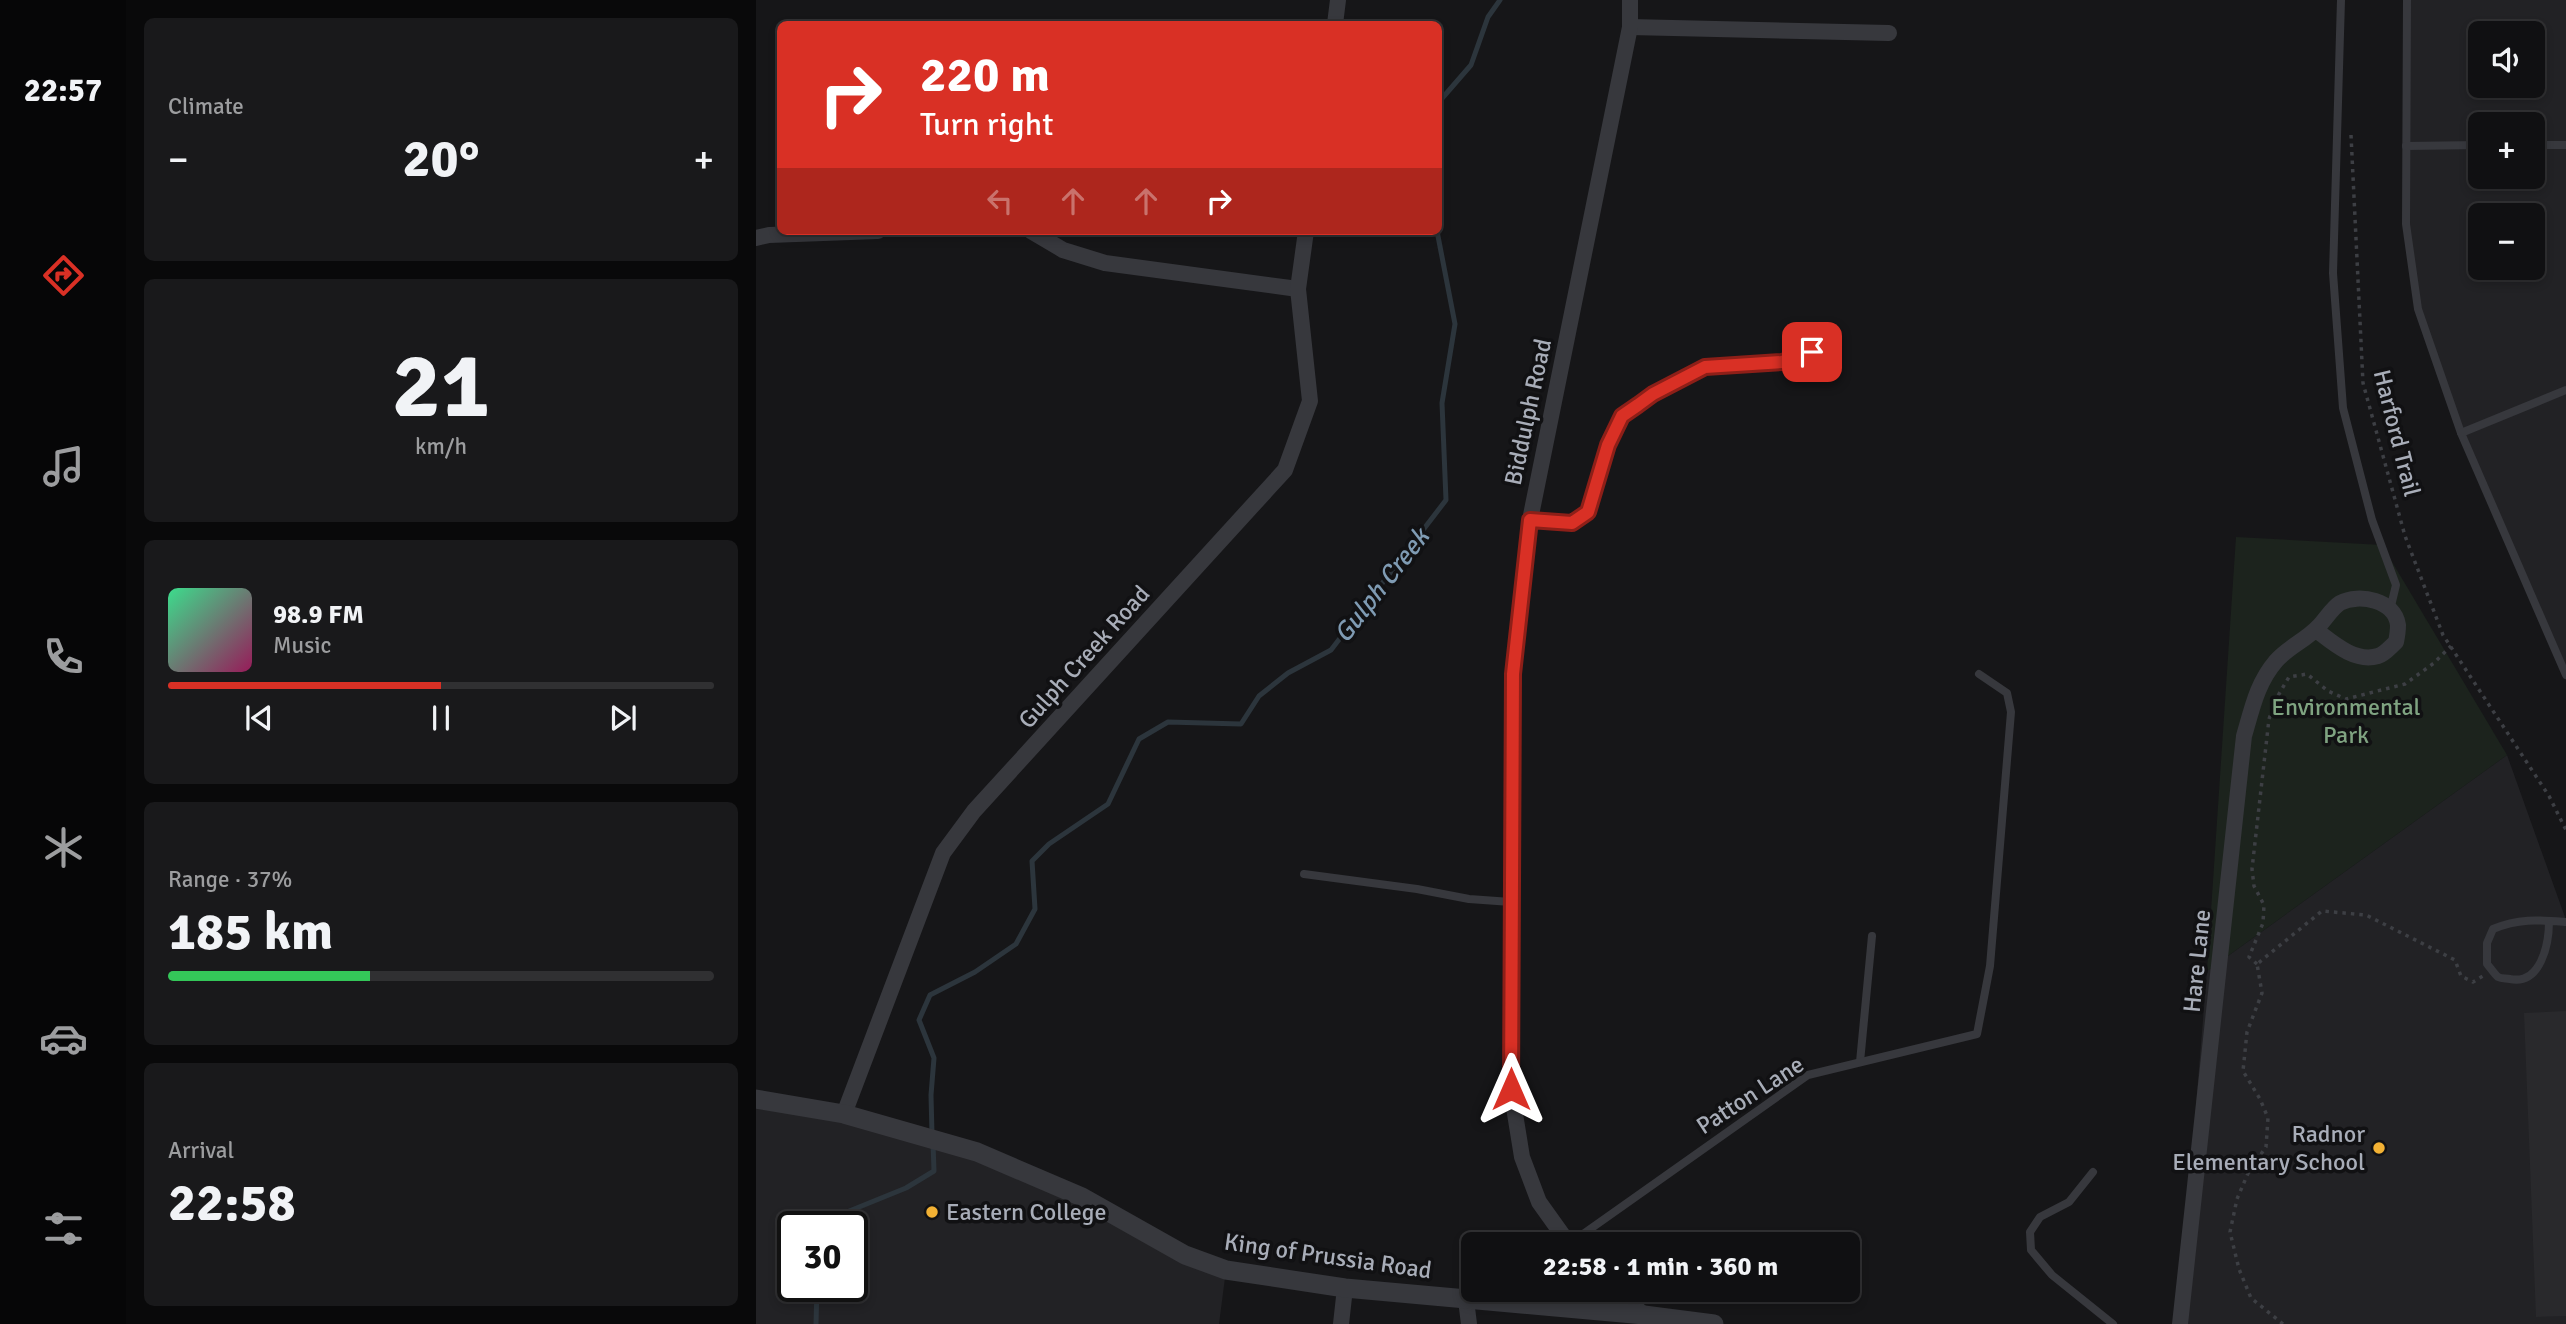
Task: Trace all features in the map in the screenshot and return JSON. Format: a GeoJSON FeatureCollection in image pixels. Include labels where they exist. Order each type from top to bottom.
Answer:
{"type":"FeatureCollection","features":[{"type":"Feature","properties":{"kind":"street"},"geometry":{"type":"LineString","coordinates":[[1335,21],[1338,0]]}},
{"type":"Feature","properties":{"kind":"street","name":"Biddulph Road"},"geometry":{"type":"LineString","coordinates":[[1560,1232],[1539,1202],[1522,1157],[1511,1089],[1513,674],[1530,520],[1630,27],[1630,0]]}},
{"type":"Feature","properties":{"kind":"street"},"geometry":{"type":"LineString","coordinates":[[1630,27],[1889,33]]}},
{"type":"Feature","properties":{"kind":"street"},"geometry":{"type":"LineString","coordinates":[[756,237],[797,235]]}},
{"type":"Feature","properties":{"kind":"street"},"geometry":{"type":"LineString","coordinates":[[1038,235],[1063,250],[1105,263],[1298,289]]}},
{"type":"Feature","properties":{"kind":"street","name":"Gulph Creek Road"},"geometry":{"type":"LineString","coordinates":[[844,1114],[943,853],[974,811],[1285,470],[1310,401],[1298,289],[1305,235]]}},
{"type":"Feature","properties":{"kind":"street"},"geometry":{"type":"LineString","coordinates":[[1530,520],[1572,523],[1588,512],[1608,445],[1622,416],[1653,394],[1705,367],[1782,362],[1812,352]]}},
{"type":"Feature","properties":{"kind":"street","name":"Hare Lane"},"geometry":{"type":"LineString","coordinates":[[2180,1324],[2244,736],[2256,693],[2275,662],[2295,643],[2316,630],[2339,604],[2355,598],[2373,599],[2390,610]]}},
{"type":"Feature","properties":{"kind":"street"},"geometry":{"type":"LineString","coordinates":[[2316,630],[2345,651],[2363,657],[2380,656],[2396,642],[2398,623],[2390,610]]}},
{"type":"Feature","properties":{"kind":"street","name":"King of Prussia Road"},"geometry":{"type":"LineString","coordinates":[[756,1099],[844,1114],[944,1141],[1031,1174],[1082,1197],[1185,1255],[1226,1270],[1345,1288],[1461,1300]]}},
{"type":"Feature","properties":{"kind":"street"},"geometry":{"type":"LineString","coordinates":[[1341,1324],[1345,1288]]}},
{"type":"Feature","properties":{"kind":"street"},"geometry":{"type":"LineString","coordinates":[[1466,1302],[1469,1324]]}},
{"type":"Feature","properties":{"kind":"street","name":"King of Prussia Road"},"geometry":{"type":"LineString","coordinates":[[1490,1302],[1644,1315],[1714,1324]]}},
{"type":"Feature","properties":{"kind":"street"},"geometry":{"type":"LineString","coordinates":[[1630,1302],[1644,1315]]}},
{"type":"Feature","properties":{"kind":"lane"},"geometry":{"type":"LineString","coordinates":[[2341,0],[2333,273],[2343,408],[2372,520],[2396,585],[2390,610]]}},
{"type":"Feature","properties":{"kind":"lane"},"geometry":{"type":"LineString","coordinates":[[2407,0],[2406,224],[2418,309],[2461,433],[2566,676]]}},
{"type":"Feature","properties":{"kind":"lane"},"geometry":{"type":"LineString","coordinates":[[2406,146],[2468,145]]}},
{"type":"Feature","properties":{"kind":"lane"},"geometry":{"type":"LineString","coordinates":[[2545,145],[2566,145]]}},
{"type":"Feature","properties":{"kind":"lane"},"geometry":{"type":"LineString","coordinates":[[2461,433],[2566,390]]}},
{"type":"Feature","properties":{"kind":"lane","name":"Patton Lane"},"geometry":{"type":"LineString","coordinates":[[1586,1232],[1808,1074],[1978,1034],[1990,966],[2011,712],[2007,693],[1979,674]]}},
{"type":"Feature","properties":{"kind":"lane"},"geometry":{"type":"LineString","coordinates":[[1304,874],[1469,899],[1511,902]]}},
{"type":"Feature","properties":{"kind":"lane"},"geometry":{"type":"LineString","coordinates":[[2549,921],[2547,950],[2531,974],[2515,980],[2498,977],[2487,964],[2487,943],[2493,929],[2512,921],[2549,921],[2566,922]]}},
{"type":"Feature","properties":{"kind":"lane"},"geometry":{"type":"LineString","coordinates":[[1860,1062],[1872,936]]}},
{"type":"Feature","properties":{"kind":"lane"},"geometry":{"type":"LineString","coordinates":[[2093,1172],[2069,1202],[2039,1217],[2031,1232],[2031,1250],[2052,1275],[2113,1324]]}},
{"type":"Feature","properties":{"kind":"path","name":"Harford Trail"},"geometry":{"type":"LineString","coordinates":[[2351,124],[2363,383],[2405,536],[2443,635],[2549,796],[2566,830]]}},
{"type":"Feature","properties":{"kind":"path"},"geometry":{"type":"LineString","coordinates":[[2283,1324],[2251,1298],[2239,1269],[2230,1232],[2236,1199],[2249,1171],[2266,1147],[2268,1118],[2243,1071],[2247,1032],[2262,993],[2257,964],[2249,957],[2264,914],[2264,905],[2254,886],[2252,869],[2269,719],[2276,699],[2289,677],[2307,674],[2328,691],[2346,699],[2405,684],[2434,663],[2451,646]]}},
{"type":"Feature","properties":{"kind":"path"},"geometry":{"type":"LineString","coordinates":[[2257,964],[2322,911],[2366,915],[2455,960],[2461,976],[2473,982],[2492,970]]}},
{"type":"Feature","properties":{"kind":"shaded area"},"geometry":{"type":"Polygon","coordinates":[[[2407,0],[2566,0],[2566,675],[2461,433],[2418,309],[2406,224],[2407,0]]]}},
{"type":"Feature","properties":{"kind":"shaded area","name":"Radnor Elementary School"},"geometry":{"type":"Polygon","coordinates":[[[2507,755],[2566,920],[2566,1324],[2178,1324],[2207,971],[2507,755]]]}},
{"type":"Feature","properties":{"kind":"shaded area","name":"Eastern College"},"geometry":{"type":"Polygon","coordinates":[[[756,1099],[944,1141],[1226,1270],[1219,1324],[756,1324],[756,1099]]]}},
{"type":"Feature","properties":{"kind":"green space","name":"Environmental Park"},"geometry":{"type":"Polygon","coordinates":[[[2236,537],[2382,545],[2507,755],[2207,971],[2236,537]]]}},
{"type":"Feature","properties":{"kind":"building"},"geometry":{"type":"Polygon","coordinates":[[[2566,1011],[2566,1316],[2536,1317],[2524,1013],[2566,1011]]]}},
{"type":"Feature","properties":{"kind":"waterway","name":"Gulph Creek"},"geometry":{"type":"LineString","coordinates":[[1442,98],[1471,65],[1488,17],[1500,0]]}},
{"type":"Feature","properties":{"kind":"waterway","name":"Gulph Creek"},"geometry":{"type":"LineString","coordinates":[[932,1134],[934,1058],[919,1020],[930,995],[975,972],[1016,944],[1035,909],[1032,861],[1049,844],[1108,804],[1139,739],[1168,722],[1241,724],[1259,696],[1288,673],[1331,650],[1446,500],[1442,403],[1455,324],[1438,235]]}},
{"type":"Feature","properties":{"kind":"waterway","name":"Gulph Creek"},"geometry":{"type":"LineString","coordinates":[[849,1211],[906,1188],[934,1171],[933,1143]]}},
{"type":"Feature","properties":{"kind":"waterway","name":"Gulph Creek"},"geometry":{"type":"LineString","coordinates":[[816,1324],[817,1302]]}},
{"type":"Feature","properties":{"kind":"place","name":"Radnor Elementary School"},"geometry":{"type":"Point","coordinates":[2379,1148]}},
{"type":"Feature","properties":{"kind":"place","name":"Eastern College"},"geometry":{"type":"Point","coordinates":[932,1212]}},
{"type":"Feature","properties":{"kind":"route"},"geometry":{"type":"LineString","coordinates":[[1511,1089],[1513,674],[1530,520],[1572,523],[1588,512],[1608,445],[1622,416],[1653,394],[1705,367],[1734,363],[1782,362],[1812,352]]}}]}
